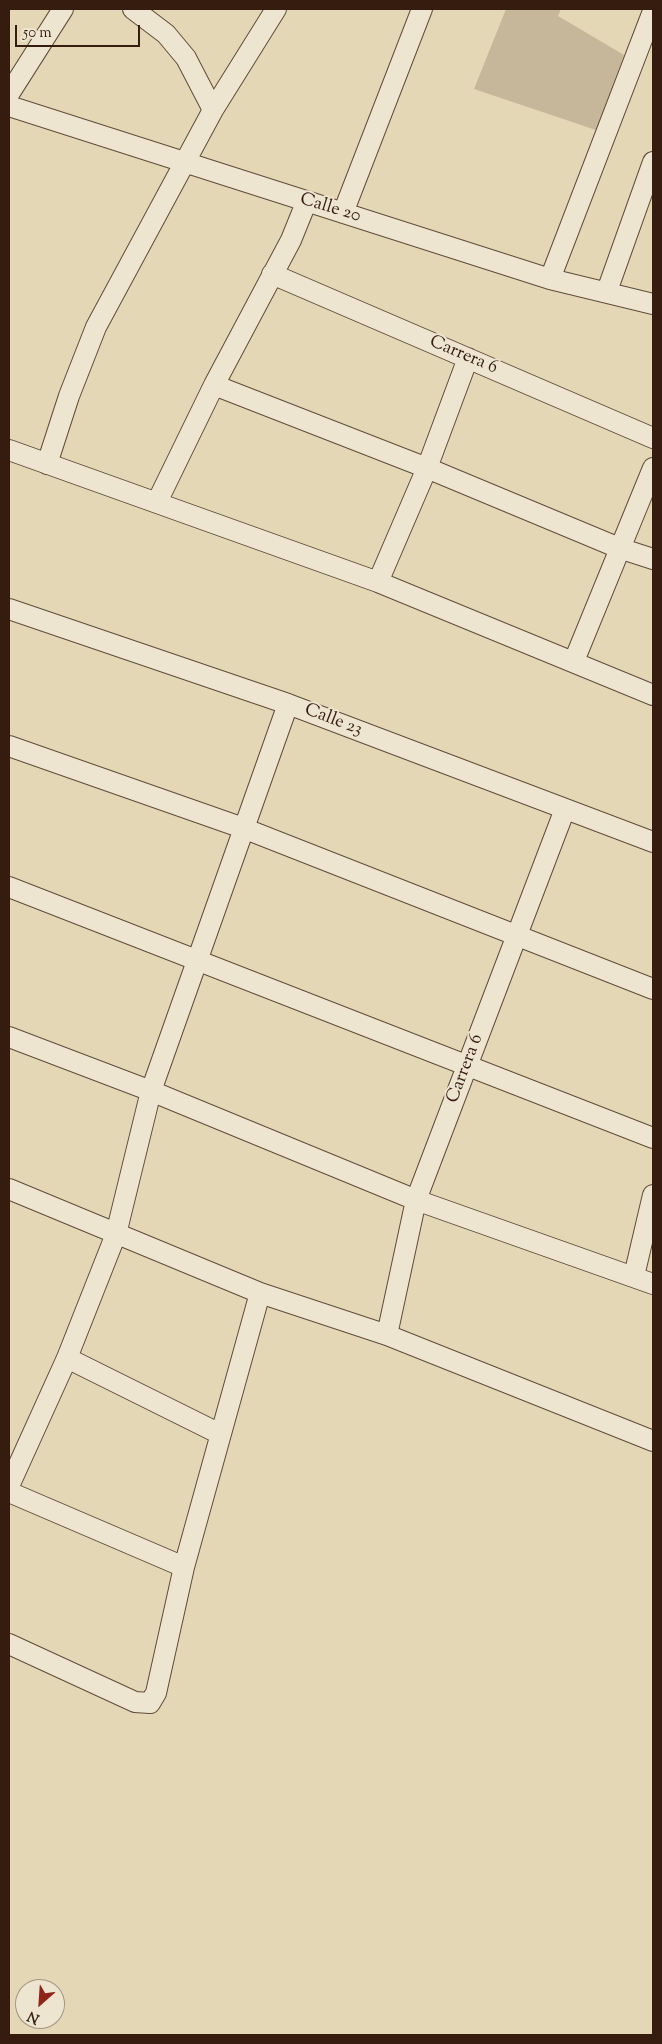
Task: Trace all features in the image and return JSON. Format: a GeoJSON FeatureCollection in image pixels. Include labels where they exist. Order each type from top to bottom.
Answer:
{"type":"FeatureCollection","features":[{"type":"Feature","properties":{"kind":"street"},"geometry":{"type":"LineString","coordinates":[[9,94],[63,9]]}},
{"type":"Feature","properties":{"kind":"street"},"geometry":{"type":"LineString","coordinates":[[133,9],[166,34],[186,58],[213,110]]}},
{"type":"Feature","properties":{"kind":"street"},"geometry":{"type":"LineString","coordinates":[[47,464],[69,396],[96,328],[213,110],[276,9]]}},
{"type":"Feature","properties":{"kind":"street"},"geometry":{"type":"LineString","coordinates":[[343,213],[422,9]]}},
{"type":"Feature","properties":{"kind":"street"},"geometry":{"type":"LineString","coordinates":[[550,279],[653,11]]}},
{"type":"Feature","properties":{"kind":"street","name":"Calle 20"},"geometry":{"type":"LineString","coordinates":[[9,106],[185,161],[306,203],[550,279],[607,291],[653,304]]}},
{"type":"Feature","properties":{"kind":"street"},"geometry":{"type":"LineString","coordinates":[[607,291],[653,162]]}},
{"type":"Feature","properties":{"kind":"street"},"geometry":{"type":"LineString","coordinates":[[157,502],[214,385],[291,240],[306,203]]}},
{"type":"Feature","properties":{"kind":"street","name":"Carrera 6"},"geometry":{"type":"LineString","coordinates":[[272,274],[653,438]]}},
{"type":"Feature","properties":{"kind":"street"},"geometry":{"type":"LineString","coordinates":[[378,582],[427,468],[468,358]]}},
{"type":"Feature","properties":{"kind":"street"},"geometry":{"type":"LineString","coordinates":[[214,385],[427,468],[619,548],[653,558]]}},
{"type":"Feature","properties":{"kind":"street"},"geometry":{"type":"LineString","coordinates":[[9,450],[378,582],[574,661],[653,696]]}},
{"type":"Feature","properties":{"kind":"street"},"geometry":{"type":"LineString","coordinates":[[574,661],[653,468]]}},
{"type":"Feature","properties":{"kind":"street","name":"Calle 23"},"geometry":{"type":"LineString","coordinates":[[11,615],[288,704],[653,842]]}},
{"type":"Feature","properties":{"kind":"street"},"geometry":{"type":"LineString","coordinates":[[9,1486],[66,1358],[116,1234],[151,1091],[288,704]]}},
{"type":"Feature","properties":{"kind":"street"},"geometry":{"type":"LineString","coordinates":[[9,746],[243,828],[653,990]]}},
{"type":"Feature","properties":{"kind":"street","name":"Carrera 6"},"geometry":{"type":"LineString","coordinates":[[387,1335],[416,1200],[565,809]]}},
{"type":"Feature","properties":{"kind":"street"},"geometry":{"type":"LineString","coordinates":[[9,888],[653,1138]]}},
{"type":"Feature","properties":{"kind":"street"},"geometry":{"type":"LineString","coordinates":[[9,1036],[151,1091],[416,1200],[653,1284]]}},
{"type":"Feature","properties":{"kind":"street"},"geometry":{"type":"LineString","coordinates":[[9,1189],[260,1293],[387,1335],[653,1441]]}},
{"type":"Feature","properties":{"kind":"street"},"geometry":{"type":"LineString","coordinates":[[634,1276],[653,1195]]}},
{"type":"Feature","properties":{"kind":"street"},"geometry":{"type":"LineString","coordinates":[[9,1644],[136,1702],[150,1703],[156,1693],[184,1567],[260,1293]]}},
{"type":"Feature","properties":{"kind":"street"},"geometry":{"type":"LineString","coordinates":[[66,1358],[220,1434]]}},
{"type":"Feature","properties":{"kind":"street"},"geometry":{"type":"LineString","coordinates":[[9,1492],[184,1567]]}},
{"type":"Feature","properties":{"kind":"shaded area"},"geometry":{"type":"Polygon","coordinates":[[[506,9],[561,9],[558,16],[624,55],[596,130],[474,89],[506,9]]]}}]}
